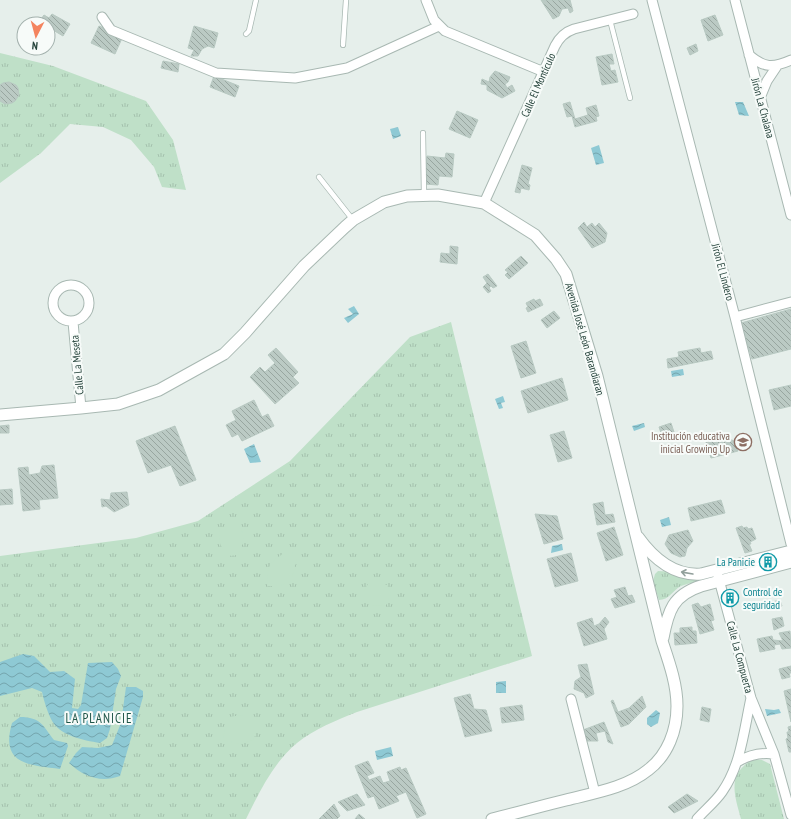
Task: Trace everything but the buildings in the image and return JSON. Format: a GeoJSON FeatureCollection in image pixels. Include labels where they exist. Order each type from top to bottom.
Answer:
{"type":"FeatureCollection","features":[{"type":"Feature","properties":{"kind":"street"},"geometry":{"type":"LineString","coordinates":[[426,0],[434,20],[445,31],[544,72]]}},
{"type":"Feature","properties":{"kind":"street","name":"Jirón El Lindero"},"geometry":{"type":"LineString","coordinates":[[652,0],[735,316],[791,544]]}},
{"type":"Feature","properties":{"kind":"street","name":"Jirón La Chalana"},"geometry":{"type":"LineString","coordinates":[[735,0],[791,215]]}},
{"type":"Feature","properties":{"kind":"street","name":"Calle El Montículo"},"geometry":{"type":"LineString","coordinates":[[484,203],[557,42],[563,35],[574,29],[633,14]]}},
{"type":"Feature","properties":{"kind":"street"},"geometry":{"type":"LineString","coordinates":[[102,17],[111,30],[216,73],[295,78],[347,68],[439,26]]}},
{"type":"Feature","properties":{"kind":"street"},"geometry":{"type":"LineString","coordinates":[[749,55],[753,59],[765,64],[777,66],[791,60]]}},
{"type":"Feature","properties":{"kind":"street"},"geometry":{"type":"LineString","coordinates":[[760,98],[767,81],[777,66]]}},
{"type":"Feature","properties":{"kind":"street","name":"Avenida José León Barandiaran"},"geometry":{"type":"LineString","coordinates":[[0,415],[118,404],[159,390],[224,354],[246,333],[304,266],[353,220],[384,202],[408,196],[438,195],[484,203],[535,235],[556,259],[566,274],[597,376],[662,641],[672,673],[677,704],[675,729],[671,740],[657,762],[636,778],[595,793],[492,819]]}},
{"type":"Feature","properties":{"kind":"street","name":"Calle La Meseta"},"geometry":{"type":"LineString","coordinates":[[68,285],[74,285],[84,290],[90,301],[87,312],[79,320],[73,322],[61,319],[53,309],[52,302],[57,291],[68,285]]}},
{"type":"Feature","properties":{"kind":"street"},"geometry":{"type":"LineString","coordinates":[[735,316],[791,302]]}},
{"type":"Feature","properties":{"kind":"street","name":"Calle La Meseta"},"geometry":{"type":"LineString","coordinates":[[73,322],[81,408]]}},
{"type":"Feature","properties":{"kind":"street"},"geometry":{"type":"LineString","coordinates":[[635,534],[652,554],[672,569]]}},
{"type":"Feature","properties":{"kind":"street"},"geometry":{"type":"LineString","coordinates":[[646,577],[651,568],[656,566],[693,575],[791,551]]}},
{"type":"Feature","properties":{"kind":"street"},"geometry":{"type":"LineString","coordinates":[[662,641],[667,619],[674,604],[687,592],[719,581],[791,562]]}},
{"type":"Feature","properties":{"kind":"street","name":"Calle La Compuerta"},"geometry":{"type":"LineString","coordinates":[[717,570],[751,698],[774,754],[791,815]]}},
{"type":"Feature","properties":{"kind":"street"},"geometry":{"type":"LineString","coordinates":[[652,597],[659,605],[664,606],[674,604]]}},
{"type":"Feature","properties":{"kind":"street","name":"Calle La Compuerta"},"geometry":{"type":"LineString","coordinates":[[697,819],[721,793],[730,778],[737,762],[751,698]]}},
{"type":"Feature","properties":{"kind":"street"},"geometry":{"type":"LineString","coordinates":[[571,699],[595,793]]}},
{"type":"Feature","properties":{"kind":"street"},"geometry":{"type":"LineString","coordinates":[[737,762],[749,755],[766,753],[774,754]]}},
{"type":"Feature","properties":{"kind":"lane"},"geometry":{"type":"LineString","coordinates":[[246,34],[249,31],[256,0]]}},
{"type":"Feature","properties":{"kind":"lane"},"geometry":{"type":"LineString","coordinates":[[343,45],[346,0]]}},
{"type":"Feature","properties":{"kind":"lane"},"geometry":{"type":"LineString","coordinates":[[610,20],[630,98]]}},
{"type":"Feature","properties":{"kind":"lane"},"geometry":{"type":"LineString","coordinates":[[423,133],[424,196]]}},
{"type":"Feature","properties":{"kind":"lane"},"geometry":{"type":"LineString","coordinates":[[319,177],[353,220]]}},
{"type":"Feature","properties":{"kind":"green space"},"geometry":{"type":"Polygon","coordinates":[[[0,53],[53,66],[146,101],[173,140],[186,190],[162,187],[154,167],[131,140],[103,127],[70,124],[41,153],[0,183],[0,53]]]}},
{"type":"Feature","properties":{"kind":"green space"},"geometry":{"type":"Polygon","coordinates":[[[451,322],[532,656],[357,712],[311,733],[288,751],[274,768],[246,819],[0,819],[0,556],[136,538],[198,521],[290,461],[410,337],[451,322]]]}},
{"type":"Feature","properties":{"kind":"green space"},"geometry":{"type":"Polygon","coordinates":[[[227,525],[239,525],[243,533],[243,543],[238,555],[228,556],[220,544],[220,529],[227,525]]]}},
{"type":"Feature","properties":{"kind":"green space"},"geometry":{"type":"Polygon","coordinates":[[[287,551],[298,555],[291,581],[279,586],[268,586],[267,573],[270,565],[287,551]]]}},
{"type":"Feature","properties":{"kind":"green space"},"geometry":{"type":"Polygon","coordinates":[[[658,571],[711,574],[713,579],[681,586],[668,597],[659,600],[653,581],[655,574],[658,571]]]}},
{"type":"Feature","properties":{"kind":"green space"},"geometry":{"type":"Polygon","coordinates":[[[368,584],[387,585],[391,593],[386,605],[372,606],[366,600],[364,591],[368,584]]]}},
{"type":"Feature","properties":{"kind":"green space"},"geometry":{"type":"Polygon","coordinates":[[[242,715],[253,716],[260,720],[253,740],[240,744],[223,740],[229,717],[242,715]]]}},
{"type":"Feature","properties":{"kind":"green space"},"geometry":{"type":"Polygon","coordinates":[[[752,760],[762,760],[770,764],[784,819],[741,819],[734,786],[738,772],[752,760]]]}},
{"type":"Feature","properties":{"kind":"water"},"geometry":{"type":"Polygon","coordinates":[[[735,102],[743,102],[749,116],[739,115],[735,102]]]}},
{"type":"Feature","properties":{"kind":"water"},"geometry":{"type":"Polygon","coordinates":[[[398,127],[401,136],[393,139],[390,129],[398,127]]]}},
{"type":"Feature","properties":{"kind":"water"},"geometry":{"type":"Polygon","coordinates":[[[599,145],[604,163],[596,165],[591,148],[599,145]]]}},
{"type":"Feature","properties":{"kind":"water"},"geometry":{"type":"Polygon","coordinates":[[[354,306],[359,314],[348,323],[344,318],[353,314],[348,309],[354,306]]]}},
{"type":"Feature","properties":{"kind":"water"},"geometry":{"type":"Polygon","coordinates":[[[683,369],[684,375],[672,377],[671,371],[683,369]]]}},
{"type":"Feature","properties":{"kind":"water"},"geometry":{"type":"Polygon","coordinates":[[[503,396],[505,402],[501,403],[503,408],[499,409],[495,399],[503,396]]]}},
{"type":"Feature","properties":{"kind":"water"},"geometry":{"type":"Polygon","coordinates":[[[644,423],[645,427],[634,431],[632,426],[644,423]]]}},
{"type":"Feature","properties":{"kind":"water"},"geometry":{"type":"Polygon","coordinates":[[[254,444],[261,462],[250,463],[244,449],[254,444]]]}},
{"type":"Feature","properties":{"kind":"water"},"geometry":{"type":"Polygon","coordinates":[[[669,517],[671,525],[662,527],[660,520],[669,517]]]}},
{"type":"Feature","properties":{"kind":"water"},"geometry":{"type":"Polygon","coordinates":[[[562,544],[563,550],[551,553],[552,546],[562,544]]]}},
{"type":"Feature","properties":{"kind":"water"},"geometry":{"type":"Polygon","coordinates":[[[23,654],[34,656],[50,672],[64,671],[75,679],[72,708],[78,709],[81,705],[88,663],[112,662],[118,669],[121,676],[116,689],[110,729],[107,738],[100,743],[72,736],[60,730],[50,716],[42,692],[32,688],[0,696],[0,662],[23,654]]]}},
{"type":"Feature","properties":{"kind":"water"},"geometry":{"type":"Polygon","coordinates":[[[506,681],[506,693],[496,693],[496,682],[506,681]]]}},
{"type":"Feature","properties":{"kind":"water"},"geometry":{"type":"Polygon","coordinates":[[[126,687],[136,687],[143,691],[143,697],[120,776],[99,779],[87,775],[69,763],[82,747],[98,748],[112,745],[121,723],[126,687]]]}},
{"type":"Feature","properties":{"kind":"water"},"geometry":{"type":"Polygon","coordinates":[[[765,709],[779,709],[781,713],[767,716],[765,709]]]}},
{"type":"Feature","properties":{"kind":"water"},"geometry":{"type":"Polygon","coordinates":[[[656,710],[660,713],[658,723],[651,727],[647,724],[647,718],[656,710]]]}},
{"type":"Feature","properties":{"kind":"water"},"geometry":{"type":"Polygon","coordinates":[[[20,717],[27,717],[41,723],[54,740],[67,743],[68,746],[60,769],[37,766],[20,760],[13,755],[9,737],[12,723],[20,717]]]}},
{"type":"Feature","properties":{"kind":"water"},"geometry":{"type":"Polygon","coordinates":[[[391,747],[393,756],[377,760],[375,751],[391,747]]]}},
{"type":"Feature","properties":{"kind":"place","name":"Institución educativa inicial Growing Up"},"geometry":{"type":"Point","coordinates":[743,442]}},
{"type":"Feature","properties":{"kind":"place","name":"La Panicie"},"geometry":{"type":"Point","coordinates":[768,562]}},
{"type":"Feature","properties":{"kind":"place","name":"Control de seguridad"},"geometry":{"type":"Point","coordinates":[730,598]}},
{"type":"Feature","properties":{"kind":"district","name":"LA PLANICIE"},"geometry":{"type":"Point","coordinates":[99,718]}}]}
